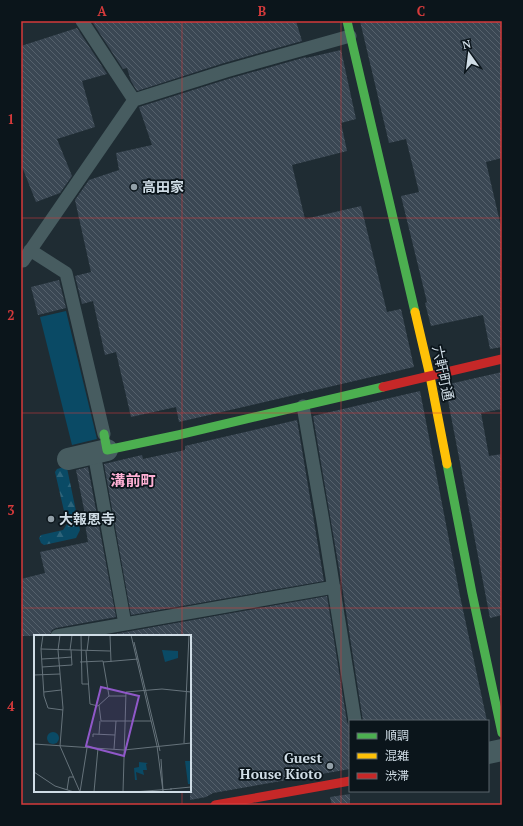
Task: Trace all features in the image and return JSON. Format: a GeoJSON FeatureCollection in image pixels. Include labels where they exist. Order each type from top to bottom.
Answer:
{"type":"FeatureCollection","features":[{"type":"Feature","properties":{"kind":"street","name":"六軒町通"},"geometry":{"type":"LineString","coordinates":[[347,21],[430,376],[472,593],[502,733]]}},
{"type":"Feature","properties":{"kind":"street"},"geometry":{"type":"LineString","coordinates":[[68,459],[102,446],[303,406],[502,359]]}},
{"type":"Feature","properties":{"kind":"street"},"geometry":{"type":"LineString","coordinates":[[489,753],[502,750]]}},
{"type":"Feature","properties":{"kind":"street"},"geometry":{"type":"LineString","coordinates":[[216,805],[296,792],[349,781]]}},
{"type":"Feature","properties":{"kind":"lane"},"geometry":{"type":"LineString","coordinates":[[82,21],[134,100]]}},
{"type":"Feature","properties":{"kind":"lane"},"geometry":{"type":"LineString","coordinates":[[21,261],[23,261],[134,100],[226,71],[350,36]]}},
{"type":"Feature","properties":{"kind":"lane"},"geometry":{"type":"LineString","coordinates":[[30,250],[66,273],[102,446],[125,624]]}},
{"type":"Feature","properties":{"kind":"lane"},"geometry":{"type":"LineString","coordinates":[[303,406],[355,720]]}},
{"type":"Feature","properties":{"kind":"lane"},"geometry":{"type":"LineString","coordinates":[[63,635],[334,587]]}},
{"type":"Feature","properties":{"kind":"lane"},"geometry":{"type":"LineString","coordinates":[[296,792],[298,805]]}},
{"type":"Feature","properties":{"kind":"green space"},"geometry":{"type":"Polygon","coordinates":[[[66,311],[97,439],[72,445],[40,317],[66,311]]]}},
{"type":"Feature","properties":{"kind":"green space"},"geometry":{"type":"Polygon","coordinates":[[[64,467],[67,468],[80,530],[76,538],[44,545],[41,543],[39,538],[41,535],[63,530],[67,524],[55,472],[57,469],[64,467]]]}},
{"type":"Feature","properties":{"kind":"building"},"geometry":{"type":"Polygon","coordinates":[[[98,21],[296,21],[302,41],[224,63],[137,91],[131,81],[127,68],[123,69],[93,23],[98,21]]]}},
{"type":"Feature","properties":{"kind":"building"},"geometry":{"type":"Polygon","coordinates":[[[360,21],[502,21],[502,158],[486,162],[502,231],[502,347],[490,349],[483,315],[431,326],[425,303],[427,302],[401,196],[419,192],[406,139],[389,143],[360,21]]]}},
{"type":"Feature","properties":{"kind":"building"},"geometry":{"type":"Polygon","coordinates":[[[77,28],[107,74],[82,81],[95,127],[57,139],[72,176],[60,193],[36,202],[21,164],[21,46],[77,28]]]}},
{"type":"Feature","properties":{"kind":"building"},"geometry":{"type":"Polygon","coordinates":[[[341,50],[356,119],[341,123],[347,151],[292,165],[305,219],[361,206],[387,312],[401,309],[414,367],[179,422],[176,407],[131,417],[116,352],[105,355],[93,301],[82,304],[75,276],[91,272],[75,200],[89,180],[119,170],[116,153],[152,145],[139,107],[228,79],[306,57],[341,50]]]}},
{"type":"Feature","properties":{"kind":"building"},"geometry":{"type":"Polygon","coordinates":[[[59,280],[66,308],[38,315],[31,287],[59,280]]]}},
{"type":"Feature","properties":{"kind":"building"},"geometry":{"type":"Polygon","coordinates":[[[502,372],[502,409],[481,413],[489,456],[502,454],[502,615],[490,618],[445,385],[502,372]]]}},
{"type":"Feature","properties":{"kind":"building"},"geometry":{"type":"Polygon","coordinates":[[[420,391],[460,596],[487,720],[363,720],[313,416],[420,391]]]}},
{"type":"Feature","properties":{"kind":"building"},"geometry":{"type":"Polygon","coordinates":[[[297,420],[324,581],[131,615],[104,464],[142,455],[143,459],[185,450],[185,446],[297,420]]]}},
{"type":"Feature","properties":{"kind":"building"},"geometry":{"type":"Polygon","coordinates":[[[88,467],[116,617],[56,628],[52,630],[50,635],[21,636],[21,579],[45,573],[40,552],[88,542],[85,524],[87,524],[76,470],[88,467]]]}},
{"type":"Feature","properties":{"kind":"building"},"geometry":{"type":"Polygon","coordinates":[[[327,596],[347,722],[349,725],[349,769],[213,793],[206,797],[190,800],[191,635],[109,635],[327,596]]]}},
{"type":"Feature","properties":{"kind":"building"},"geometry":{"type":"Polygon","coordinates":[[[350,794],[350,805],[332,805],[330,797],[350,794]]]}},
{"type":"Feature","properties":{"kind":"traffic: fast"},"geometry":{"type":"LineString","coordinates":[[347,21],[415,312]]}},
{"type":"Feature","properties":{"kind":"traffic: fast"},"geometry":{"type":"LineString","coordinates":[[104,434],[107,450],[383,387]]}},
{"type":"Feature","properties":{"kind":"traffic: fast"},"geometry":{"type":"LineString","coordinates":[[447,464],[472,593],[502,733]]}},
{"type":"Feature","properties":{"kind":"traffic: slow"},"geometry":{"type":"LineString","coordinates":[[415,312],[430,376],[447,464]]}},
{"type":"Feature","properties":{"kind":"traffic: jam"},"geometry":{"type":"LineString","coordinates":[[383,387],[502,359]]}},
{"type":"Feature","properties":{"kind":"traffic: jam"},"geometry":{"type":"LineString","coordinates":[[215,805],[349,781]]}},
{"type":"Feature","properties":{"kind":"place","name":"高田家"},"geometry":{"type":"Point","coordinates":[134,187]}},
{"type":"Feature","properties":{"kind":"place","name":"大報恩寺"},"geometry":{"type":"Point","coordinates":[51,519]}},
{"type":"Feature","properties":{"kind":"place","name":"Guest House Kioto"},"geometry":{"type":"Point","coordinates":[330,766]}},
{"type":"Feature","properties":{"kind":"district","name":"溝前町"},"geometry":{"type":"Point","coordinates":[133,481]}}]}
